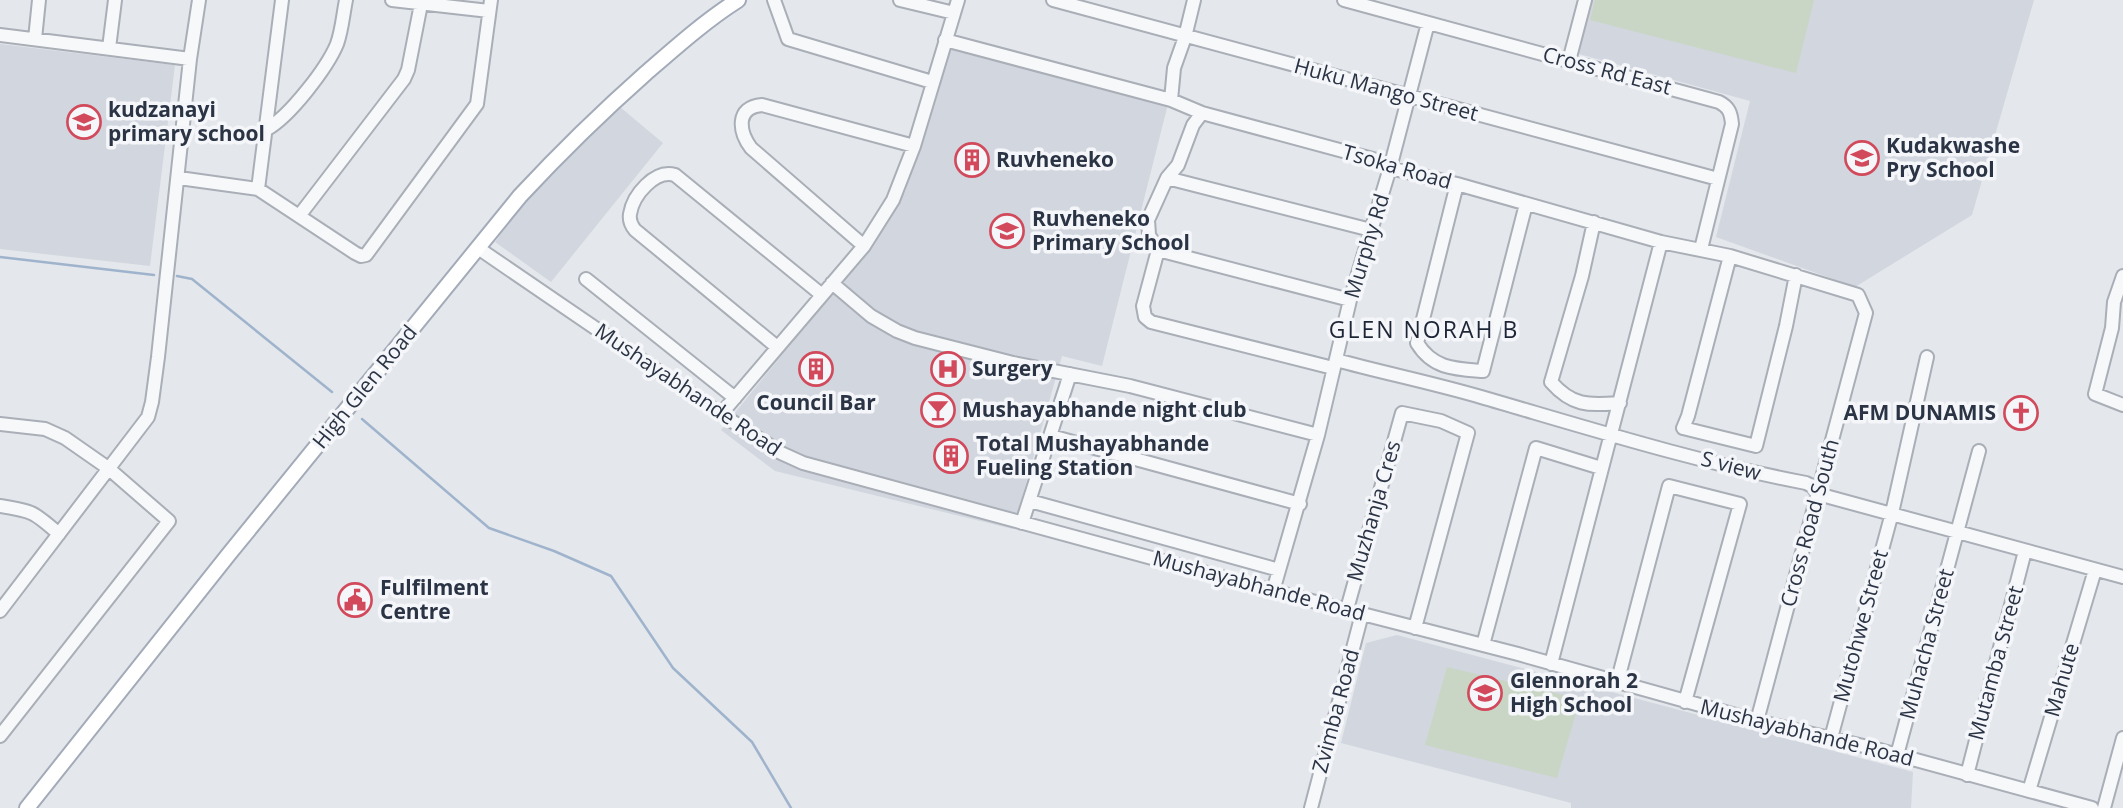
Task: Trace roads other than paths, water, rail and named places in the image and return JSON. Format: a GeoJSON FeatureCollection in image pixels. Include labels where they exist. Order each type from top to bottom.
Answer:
{"type":"FeatureCollection","features":[{"type":"Feature","properties":{"kind":"main road","name":"High Glen Road"},"geometry":{"type":"LineString","coordinates":[[27,808],[229,554],[520,197],[610,105],[698,28],[738,0]]}},
{"type":"Feature","properties":{"kind":"street"},"geometry":{"type":"LineString","coordinates":[[35,39],[39,0]]}},
{"type":"Feature","properties":{"kind":"street"},"geometry":{"type":"LineString","coordinates":[[109,48],[115,0]]}},
{"type":"Feature","properties":{"kind":"street"},"geometry":{"type":"LineString","coordinates":[[0,611],[5,597],[59,534],[148,417],[152,402],[199,0]]}},
{"type":"Feature","properties":{"kind":"street"},"geometry":{"type":"LineString","coordinates":[[258,189],[282,0]]}},
{"type":"Feature","properties":{"kind":"street"},"geometry":{"type":"LineString","coordinates":[[267,129],[286,115],[327,62],[336,45],[346,0]]}},
{"type":"Feature","properties":{"kind":"street"},"geometry":{"type":"LineString","coordinates":[[179,178],[258,189],[355,253],[366,255],[477,104],[490,6],[421,4],[392,0]]}},
{"type":"Feature","properties":{"kind":"street"},"geometry":{"type":"LineString","coordinates":[[774,0],[788,39],[932,82]]}},
{"type":"Feature","properties":{"kind":"street"},"geometry":{"type":"LineString","coordinates":[[900,0],[954,13]]}},
{"type":"Feature","properties":{"kind":"street"},"geometry":{"type":"LineString","coordinates":[[721,414],[864,246],[893,200],[914,146],[958,0]]}},
{"type":"Feature","properties":{"kind":"street","name":"Huku Mango Street"},"geometry":{"type":"LineString","coordinates":[[1054,0],[1718,179]]}},
{"type":"Feature","properties":{"kind":"street"},"geometry":{"type":"LineString","coordinates":[[1171,100],[1174,68],[1194,0]]}},
{"type":"Feature","properties":{"kind":"street","name":"Cross Rd East"},"geometry":{"type":"LineString","coordinates":[[1344,0],[1719,102],[1725,106],[1730,113],[1732,124],[1701,249]]}},
{"type":"Feature","properties":{"kind":"street"},"geometry":{"type":"LineString","coordinates":[[1569,61],[1585,0]]}},
{"type":"Feature","properties":{"kind":"street"},"geometry":{"type":"LineString","coordinates":[[299,216],[404,79],[421,4]]}},
{"type":"Feature","properties":{"kind":"street","name":"Murphy Rd"},"geometry":{"type":"LineString","coordinates":[[1273,591],[1300,504],[1350,300],[1390,168],[1428,23]]}},
{"type":"Feature","properties":{"kind":"street"},"geometry":{"type":"LineString","coordinates":[[0,35],[190,59]]}},
{"type":"Feature","properties":{"kind":"street","name":"Tsoka Road"},"geometry":{"type":"LineString","coordinates":[[945,40],[1171,100],[1202,113],[1380,161],[1390,168],[1457,184],[1661,242],[1730,256],[1849,291]]}},
{"type":"Feature","properties":{"kind":"street"},"geometry":{"type":"LineString","coordinates":[[864,246],[751,148],[742,129],[742,117],[753,105],[762,105],[914,146]]}},
{"type":"Feature","properties":{"kind":"street"},"geometry":{"type":"LineString","coordinates":[[1202,113],[1193,125],[1178,165],[1167,178],[1149,219],[1149,235],[1158,250],[1350,300]]}},
{"type":"Feature","properties":{"kind":"street"},"geometry":{"type":"LineString","coordinates":[[777,346],[635,230],[630,223],[630,214],[649,183],[663,174],[675,175],[822,295]]}},
{"type":"Feature","properties":{"kind":"street"},"geometry":{"type":"LineString","coordinates":[[1167,178],[1371,230]]}},
{"type":"Feature","properties":{"kind":"street"},"geometry":{"type":"LineString","coordinates":[[1457,184],[1417,343],[1424,354],[1450,368],[1483,371],[1526,204]]}},
{"type":"Feature","properties":{"kind":"street"},"geometry":{"type":"LineString","coordinates":[[1594,222],[1576,300],[1551,382],[1567,398],[1580,403],[1595,406],[1620,403]]}},
{"type":"Feature","properties":{"kind":"street"},"geometry":{"type":"LineString","coordinates":[[1551,664],[1661,242]]}},
{"type":"Feature","properties":{"kind":"street","name":"Mushayabhande Road"},"geometry":{"type":"LineString","coordinates":[[478,248],[721,414],[781,453],[803,463],[1273,591],[1483,645],[1685,702],[1897,755],[2092,808]]}},
{"type":"Feature","properties":{"kind":"street","name":"S view"},"geometry":{"type":"LineString","coordinates":[[1158,250],[1143,306],[1145,317],[1151,322],[1479,396],[1612,436],[1754,473],[1806,483],[1818,494],[2123,577]]}},
{"type":"Feature","properties":{"kind":"street"},"geometry":{"type":"LineString","coordinates":[[1730,256],[1683,428],[1756,446],[1796,275]]}},
{"type":"Feature","properties":{"kind":"street"},"geometry":{"type":"LineString","coordinates":[[2123,276],[2114,302],[2112,328],[2095,394],[2123,405]]}},
{"type":"Feature","properties":{"kind":"street"},"geometry":{"type":"LineString","coordinates":[[586,279],[735,398]]}},
{"type":"Feature","properties":{"kind":"street"},"geometry":{"type":"LineString","coordinates":[[832,283],[871,316],[915,338],[1013,363],[1130,386],[1318,435]]}},
{"type":"Feature","properties":{"kind":"street","name":"Cross Road South"},"geometry":{"type":"LineString","coordinates":[[1757,721],[1866,313],[1858,295],[1849,291]]}},
{"type":"Feature","properties":{"kind":"street","name":"Mutohwe Street"},"geometry":{"type":"LineString","coordinates":[[1831,738],[1892,513],[1927,357]]}},
{"type":"Feature","properties":{"kind":"street"},"geometry":{"type":"LineString","coordinates":[[1022,523],[1070,374]]}},
{"type":"Feature","properties":{"kind":"street","name":"Muzhanja Cres"},"geometry":{"type":"LineString","coordinates":[[1347,609],[1402,413],[1441,421],[1468,433],[1415,628]]}},
{"type":"Feature","properties":{"kind":"street"},"geometry":{"type":"LineString","coordinates":[[0,424],[45,429],[56,433],[108,468],[169,521],[0,736]]}},
{"type":"Feature","properties":{"kind":"street"},"geometry":{"type":"LineString","coordinates":[[1051,436],[1300,504]]}},
{"type":"Feature","properties":{"kind":"street"},"geometry":{"type":"LineString","coordinates":[[1483,645],[1536,448],[1601,468]]}},
{"type":"Feature","properties":{"kind":"street","name":"Muhacha Street"},"geometry":{"type":"LineString","coordinates":[[1897,755],[1979,451]]}},
{"type":"Feature","properties":{"kind":"street"},"geometry":{"type":"LineString","coordinates":[[1617,682],[1669,486],[1741,504],[1685,702]]}},
{"type":"Feature","properties":{"kind":"street"},"geometry":{"type":"LineString","coordinates":[[1030,501],[1279,570]]}},
{"type":"Feature","properties":{"kind":"street"},"geometry":{"type":"LineString","coordinates":[[0,506],[36,514],[59,534]]}},
{"type":"Feature","properties":{"kind":"street","name":"Mutamba Street"},"geometry":{"type":"LineString","coordinates":[[1967,775],[2025,551]]}},
{"type":"Feature","properties":{"kind":"street","name":"Mahute"},"geometry":{"type":"LineString","coordinates":[[2029,791],[2095,569]]}},
{"type":"Feature","properties":{"kind":"street","name":"Zvimba Road"},"geometry":{"type":"LineString","coordinates":[[1311,808],[1362,614]]}},
{"type":"Feature","properties":{"kind":"street"},"geometry":{"type":"LineString","coordinates":[[2104,808],[2123,738]]}},
{"type":"Feature","properties":{"kind":"waterway"},"geometry":{"type":"LineString","coordinates":[[0,257],[154,275]]}},
{"type":"Feature","properties":{"kind":"waterway"},"geometry":{"type":"LineString","coordinates":[[177,276],[192,279],[332,392]]}},
{"type":"Feature","properties":{"kind":"waterway"},"geometry":{"type":"LineString","coordinates":[[362,419],[489,528],[554,551],[611,576],[673,668],[752,742],[791,808]]}},
{"type":"Feature","properties":{"kind":"place","name":"kudzanayi primary school"},"geometry":{"type":"Point","coordinates":[84,122]}},
{"type":"Feature","properties":{"kind":"place","name":"Kudakwashe Pry School"},"geometry":{"type":"Point","coordinates":[1862,158]}},
{"type":"Feature","properties":{"kind":"place","name":"Ruvheneko"},"geometry":{"type":"Point","coordinates":[972,160]}},
{"type":"Feature","properties":{"kind":"place","name":"Ruvheneko Primary School"},"geometry":{"type":"Point","coordinates":[1007,231]}},
{"type":"Feature","properties":{"kind":"place","name":"Council Bar"},"geometry":{"type":"Point","coordinates":[816,369]}},
{"type":"Feature","properties":{"kind":"place","name":"Surgery"},"geometry":{"type":"Point","coordinates":[948,369]}},
{"type":"Feature","properties":{"kind":"place","name":"Mushayabhande night club"},"geometry":{"type":"Point","coordinates":[938,410]}},
{"type":"Feature","properties":{"kind":"place","name":"AFM DUNAMIS"},"geometry":{"type":"Point","coordinates":[2021,413]}},
{"type":"Feature","properties":{"kind":"place","name":"Total Mushayabhande Fueling Station"},"geometry":{"type":"Point","coordinates":[951,456]}},
{"type":"Feature","properties":{"kind":"place","name":"Fulfilment Centre"},"geometry":{"type":"Point","coordinates":[355,600]}},
{"type":"Feature","properties":{"kind":"place","name":"Glennorah 2 High School"},"geometry":{"type":"Point","coordinates":[1485,693]}},
{"type":"Feature","properties":{"kind":"district","name":"GLEN NORAH B"},"geometry":{"type":"Point","coordinates":[1424,330]}}]}
